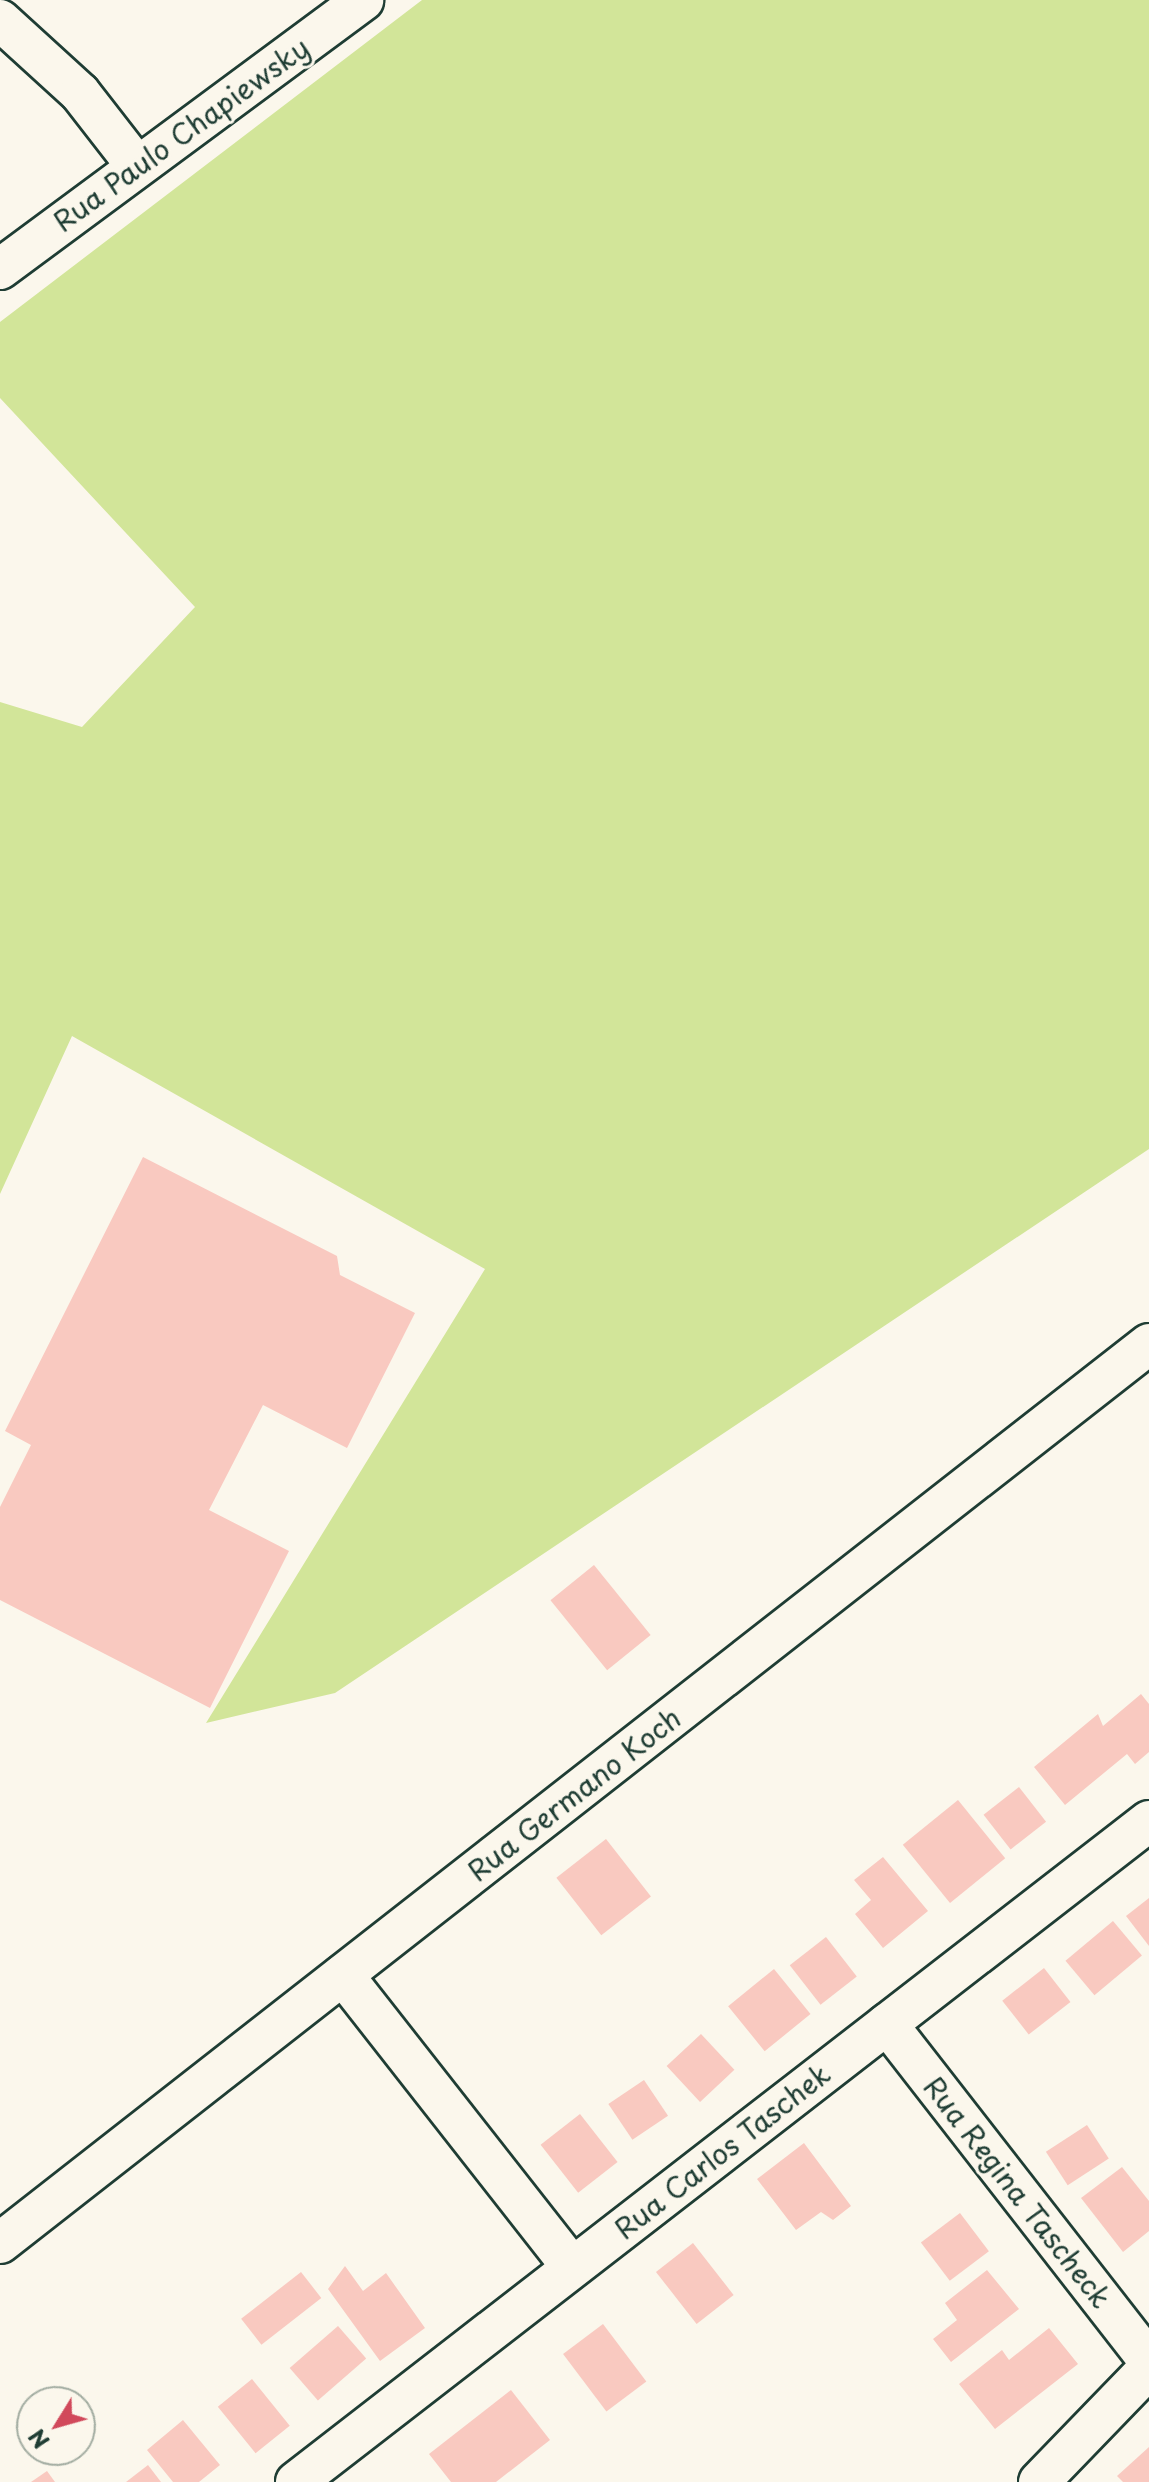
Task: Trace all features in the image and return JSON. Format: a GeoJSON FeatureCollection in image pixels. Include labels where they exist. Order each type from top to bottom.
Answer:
{"type":"FeatureCollection","features":[{"type":"Feature","properties":{"kind":"street","name":"Rua Paulo Chapiewsky"},"geometry":{"type":"LineString","coordinates":[[0,269],[135,164],[363,0]]}},
{"type":"Feature","properties":{"kind":"street"},"geometry":{"type":"LineString","coordinates":[[0,20],[59,71],[135,164]]}},
{"type":"Feature","properties":{"kind":"street","name":"Rua Germano Koch"},"geometry":{"type":"LineString","coordinates":[[0,2243],[1149,1344]]}},
{"type":"Feature","properties":{"kind":"street","name":"Rua Carlos Taschek"},"geometry":{"type":"LineString","coordinates":[[296,2482],[1149,1821]]}},
{"type":"Feature","properties":{"kind":"street"},"geometry":{"type":"LineString","coordinates":[[343,1975],[572,2267]]}},
{"type":"Feature","properties":{"kind":"street","name":"Rua Regina Tascheck"},"geometry":{"type":"LineString","coordinates":[[887,2024],[1149,2360]]}},
{"type":"Feature","properties":{"kind":"street"},"geometry":{"type":"LineString","coordinates":[[1039,2482],[1149,2368]]}},
{"type":"Feature","properties":{"kind":"green space"},"geometry":{"type":"Polygon","coordinates":[[[422,0],[1149,0],[1149,1149],[335,1693],[206,1723],[485,1269],[72,1036],[0,1194],[0,702],[82,727],[195,607],[0,398],[0,322],[422,0]]]}},
{"type":"Feature","properties":{"kind":"building"},"geometry":{"type":"Polygon","coordinates":[[[143,1157],[337,1256],[340,1275],[415,1313],[347,1448],[263,1405],[209,1510],[289,1551],[210,1708],[0,1600],[0,1507],[31,1445],[5,1431],[143,1157]]]}},
{"type":"Feature","properties":{"kind":"building"},"geometry":{"type":"Polygon","coordinates":[[[594,1565],[651,1635],[607,1670],[550,1600],[594,1565]]]}},
{"type":"Feature","properties":{"kind":"building"},"geometry":{"type":"Polygon","coordinates":[[[1141,1694],[1149,1704],[1149,1752],[1135,1764],[1127,1754],[1065,1805],[1034,1767],[1098,1714],[1103,1726],[1141,1694]]]}},
{"type":"Feature","properties":{"kind":"building"},"geometry":{"type":"Polygon","coordinates":[[[1019,1787],[1046,1822],[1011,1849],[984,1815],[1019,1787]]]}},
{"type":"Feature","properties":{"kind":"building"},"geometry":{"type":"Polygon","coordinates":[[[958,1800],[1005,1858],[950,1903],[903,1845],[958,1800]]]}},
{"type":"Feature","properties":{"kind":"building"},"geometry":{"type":"Polygon","coordinates":[[[606,1839],[651,1897],[601,1935],[556,1878],[606,1839]]]}},
{"type":"Feature","properties":{"kind":"building"},"geometry":{"type":"Polygon","coordinates":[[[883,1857],[928,1911],[883,1948],[855,1914],[871,1900],[854,1880],[883,1857]]]}},
{"type":"Feature","properties":{"kind":"building"},"geometry":{"type":"Polygon","coordinates":[[[1149,1898],[1149,1946],[1126,1916],[1149,1898]]]}},
{"type":"Feature","properties":{"kind":"building"},"geometry":{"type":"Polygon","coordinates":[[[1113,1921],[1142,1955],[1094,1995],[1066,1961],[1113,1921]]]}},
{"type":"Feature","properties":{"kind":"building"},"geometry":{"type":"Polygon","coordinates":[[[826,1937],[857,1976],[821,2005],[790,1965],[826,1937]]]}},
{"type":"Feature","properties":{"kind":"building"},"geometry":{"type":"Polygon","coordinates":[[[1044,1968],[1070,2002],[1029,2035],[1002,2001],[1044,1968]]]}},
{"type":"Feature","properties":{"kind":"building"},"geometry":{"type":"Polygon","coordinates":[[[774,1969],[811,2014],[765,2051],[728,2006],[774,1969]]]}},
{"type":"Feature","properties":{"kind":"building"},"geometry":{"type":"Polygon","coordinates":[[[701,2034],[734,2070],[700,2102],[667,2066],[701,2034]]]}},
{"type":"Feature","properties":{"kind":"building"},"geometry":{"type":"Polygon","coordinates":[[[644,2080],[668,2116],[632,2140],[608,2104],[644,2080]]]}},
{"type":"Feature","properties":{"kind":"building"},"geometry":{"type":"Polygon","coordinates":[[[580,2114],[618,2162],[578,2193],[541,2145],[580,2114]]]}},
{"type":"Feature","properties":{"kind":"building"},"geometry":{"type":"Polygon","coordinates":[[[1087,2125],[1109,2159],[1068,2185],[1046,2152],[1087,2125]]]}},
{"type":"Feature","properties":{"kind":"building"},"geometry":{"type":"Polygon","coordinates":[[[804,2143],[851,2206],[833,2220],[821,2212],[796,2230],[757,2179],[804,2143]]]}},
{"type":"Feature","properties":{"kind":"building"},"geometry":{"type":"Polygon","coordinates":[[[1122,2167],[1149,2201],[1149,2231],[1123,2252],[1081,2198],[1122,2167]]]}},
{"type":"Feature","properties":{"kind":"building"},"geometry":{"type":"Polygon","coordinates":[[[960,2213],[989,2251],[950,2281],[921,2242],[960,2213]]]}},
{"type":"Feature","properties":{"kind":"building"},"geometry":{"type":"Polygon","coordinates":[[[693,2243],[734,2295],[697,2324],[656,2272],[693,2243]]]}},
{"type":"Feature","properties":{"kind":"building"},"geometry":{"type":"Polygon","coordinates":[[[345,2266],[363,2291],[386,2273],[425,2328],[380,2361],[328,2289],[345,2266]]]}},
{"type":"Feature","properties":{"kind":"building"},"geometry":{"type":"Polygon","coordinates":[[[987,2270],[1019,2309],[951,2362],[933,2339],[957,2320],[945,2303],[987,2270]]]}},
{"type":"Feature","properties":{"kind":"building"},"geometry":{"type":"Polygon","coordinates":[[[301,2272],[321,2298],[261,2345],[241,2319],[301,2272]]]}},
{"type":"Feature","properties":{"kind":"building"},"geometry":{"type":"Polygon","coordinates":[[[603,2324],[646,2382],[606,2412],[563,2354],[603,2324]]]}},
{"type":"Feature","properties":{"kind":"building"},"geometry":{"type":"Polygon","coordinates":[[[338,2326],[366,2358],[318,2400],[290,2368],[338,2326]]]}},
{"type":"Feature","properties":{"kind":"building"},"geometry":{"type":"Polygon","coordinates":[[[1049,2328],[1078,2364],[995,2429],[959,2384],[1002,2350],[1009,2360],[1049,2328]]]}},
{"type":"Feature","properties":{"kind":"building"},"geometry":{"type":"Polygon","coordinates":[[[252,2379],[290,2426],[256,2453],[218,2407],[252,2379]]]}},
{"type":"Feature","properties":{"kind":"building"},"geometry":{"type":"Polygon","coordinates":[[[511,2390],[550,2440],[496,2482],[451,2482],[429,2454],[511,2390]]]}},
{"type":"Feature","properties":{"kind":"building"},"geometry":{"type":"Polygon","coordinates":[[[183,2420],[220,2465],[199,2482],[173,2482],[147,2450],[183,2420]]]}},
{"type":"Feature","properties":{"kind":"building"},"geometry":{"type":"Polygon","coordinates":[[[1149,2447],[1149,2482],[1123,2482],[1117,2476],[1149,2447]]]}},
{"type":"Feature","properties":{"kind":"building"},"geometry":{"type":"Polygon","coordinates":[[[148,2465],[161,2482],[126,2482],[148,2465]]]}},
{"type":"Feature","properties":{"kind":"building"},"geometry":{"type":"Polygon","coordinates":[[[47,2471],[55,2482],[31,2482],[47,2471]]]}}]}
